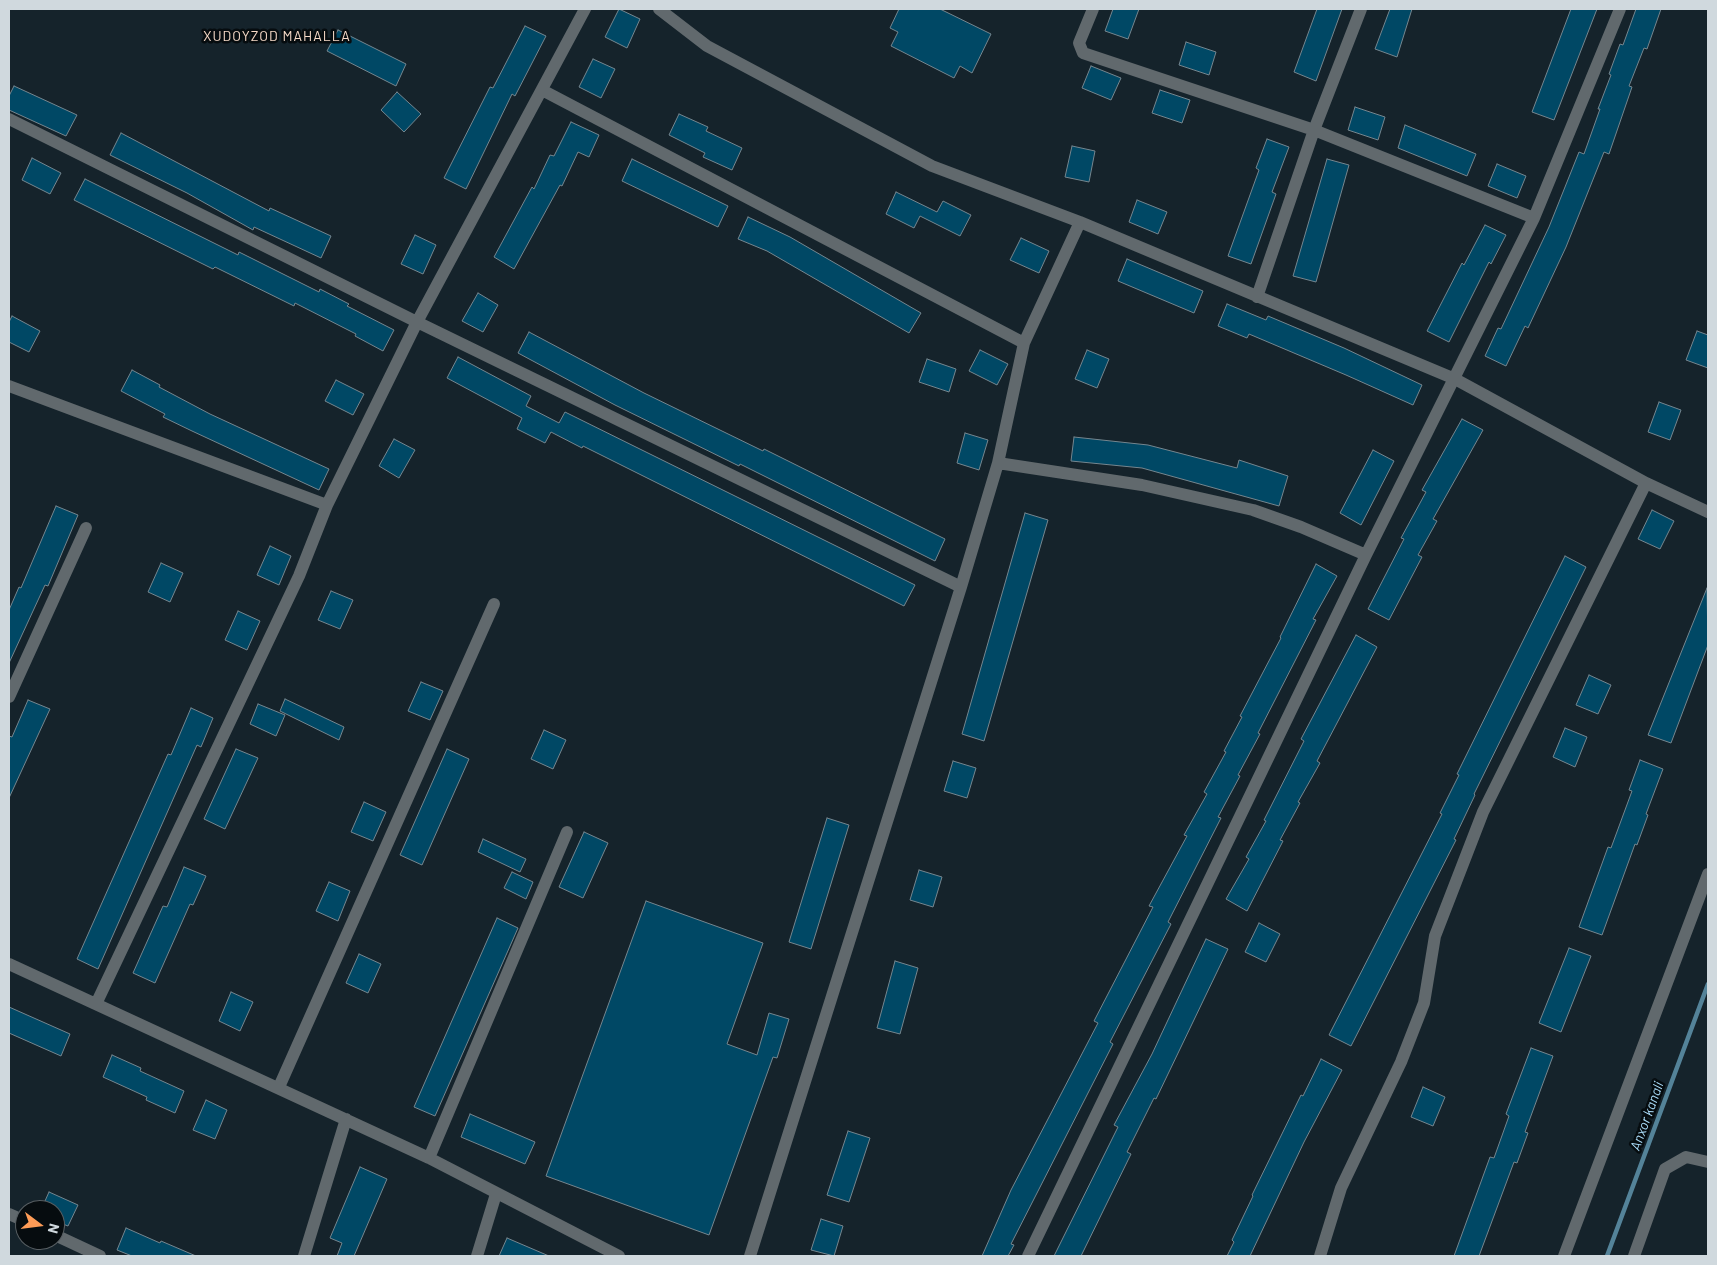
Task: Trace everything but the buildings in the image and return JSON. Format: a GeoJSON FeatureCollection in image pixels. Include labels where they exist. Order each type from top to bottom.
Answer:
{"type":"FeatureCollection","features":[{"type":"Feature","properties":{"kind":"street"},"geometry":{"type":"LineString","coordinates":[[96,1004],[299,576],[327,505],[417,322],[585,9]]}},
{"type":"Feature","properties":{"kind":"street"},"geometry":{"type":"LineString","coordinates":[[658,9],[707,46],[932,166],[1080,222],[1456,379],[1646,483],[1708,512]]}},
{"type":"Feature","properties":{"kind":"street"},"geometry":{"type":"LineString","coordinates":[[1093,9],[1079,43],[1083,53],[1314,130],[1534,218]]}},
{"type":"Feature","properties":{"kind":"street"},"geometry":{"type":"LineString","coordinates":[[1257,296],[1314,130],[1361,9]]}},
{"type":"Feature","properties":{"kind":"street"},"geometry":{"type":"LineString","coordinates":[[1028,1256],[1366,555],[1456,379],[1534,218],[1620,9]]}},
{"type":"Feature","properties":{"kind":"street"},"geometry":{"type":"LineString","coordinates":[[542,90],[1024,343]]}},
{"type":"Feature","properties":{"kind":"street"},"geometry":{"type":"LineString","coordinates":[[9,119],[417,322],[961,587]]}},
{"type":"Feature","properties":{"kind":"street"},"geometry":{"type":"LineString","coordinates":[[750,1256],[961,587],[998,463],[1024,343],[1080,222]]}},
{"type":"Feature","properties":{"kind":"street"},"geometry":{"type":"LineString","coordinates":[[9,386],[327,505]]}},
{"type":"Feature","properties":{"kind":"street"},"geometry":{"type":"LineString","coordinates":[[998,463],[1142,485],[1253,510],[1301,527],[1366,555]]}},
{"type":"Feature","properties":{"kind":"street"},"geometry":{"type":"LineString","coordinates":[[1320,1256],[1341,1188],[1401,1062],[1424,1003],[1435,936],[1483,812],[1646,483]]}},
{"type":"Feature","properties":{"kind":"street"},"geometry":{"type":"LineString","coordinates":[[9,697],[86,528]]}},
{"type":"Feature","properties":{"kind":"street"},"geometry":{"type":"LineString","coordinates":[[279,1087],[494,604]]}},
{"type":"Feature","properties":{"kind":"street"},"geometry":{"type":"LineString","coordinates":[[429,1158],[567,832]]}},
{"type":"Feature","properties":{"kind":"street"},"geometry":{"type":"LineString","coordinates":[[1564,1256],[1708,874]]}},
{"type":"Feature","properties":{"kind":"street"},"geometry":{"type":"LineString","coordinates":[[9,964],[279,1087],[429,1158],[619,1256]]}},
{"type":"Feature","properties":{"kind":"street"},"geometry":{"type":"LineString","coordinates":[[304,1256],[346,1119]]}},
{"type":"Feature","properties":{"kind":"street"},"geometry":{"type":"LineString","coordinates":[[1634,1256],[1665,1169],[1686,1158],[1708,1162]]}},
{"type":"Feature","properties":{"kind":"street"},"geometry":{"type":"LineString","coordinates":[[477,1256],[496,1194]]}},
{"type":"Feature","properties":{"kind":"street"},"geometry":{"type":"LineString","coordinates":[[65,1240],[100,1256]]}},
{"type":"Feature","properties":{"kind":"waterway","name":"Anxor kanali"},"geometry":{"type":"LineString","coordinates":[[1607,1256],[1708,984]]}},
{"type":"Feature","properties":{"kind":"district","name":"XUDOYZOD MAHALLA"},"geometry":{"type":"Point","coordinates":[277,36]}}]}
